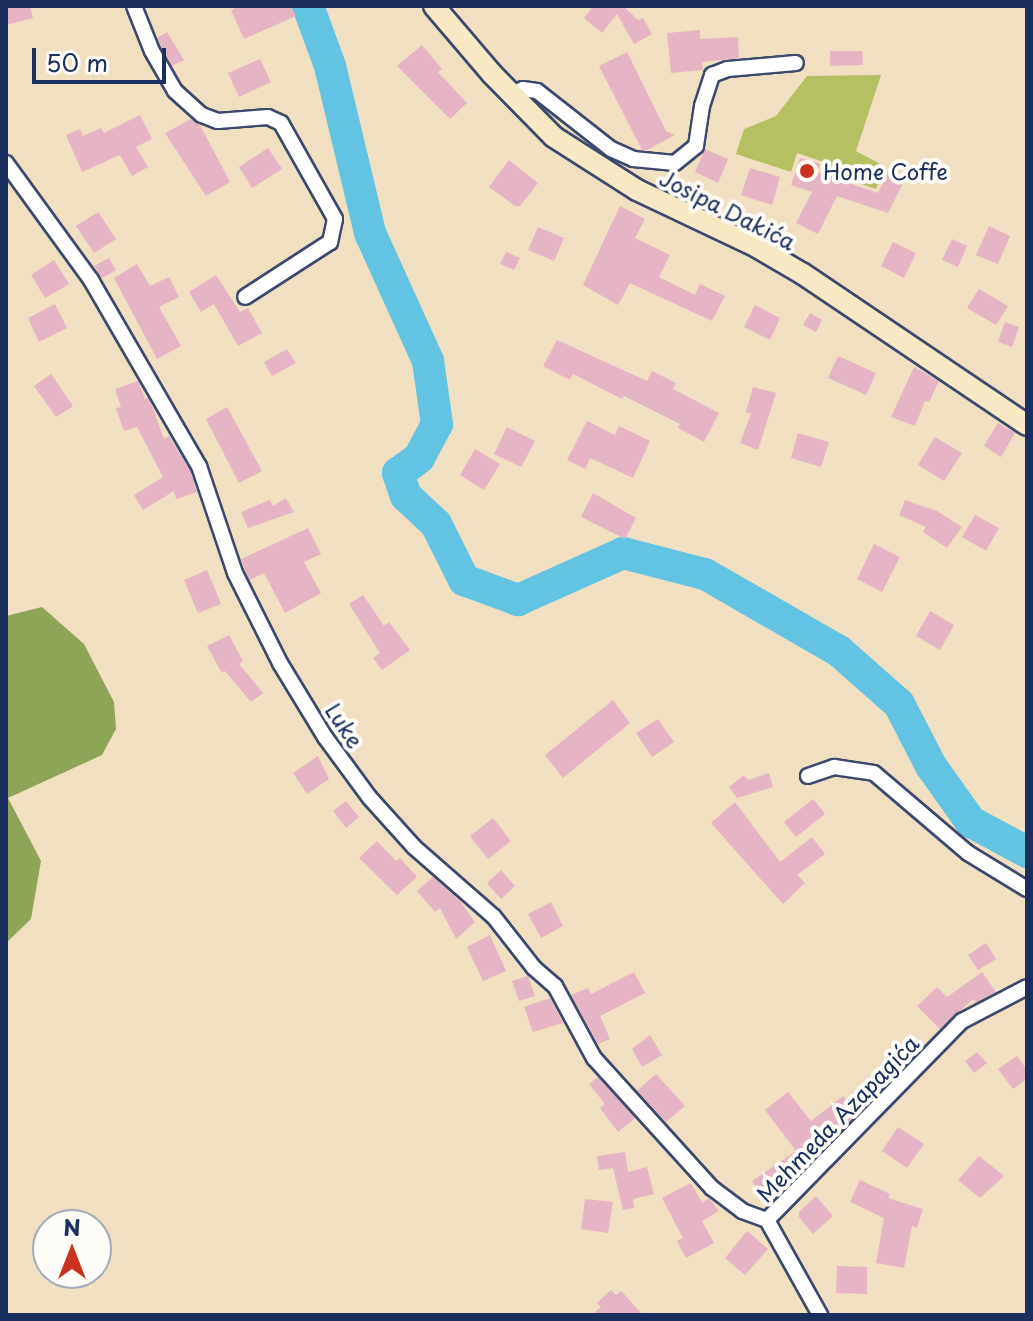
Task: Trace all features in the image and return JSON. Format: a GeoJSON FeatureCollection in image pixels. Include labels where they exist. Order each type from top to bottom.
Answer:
{"type":"FeatureCollection","features":[{"type":"Feature","properties":{"kind":"main road","name":"Josipa Dakića"},"geometry":{"type":"LineString","coordinates":[[434,6],[554,137],[637,190],[757,247],[803,274],[1027,425]]}},
{"type":"Feature","properties":{"kind":"street"},"geometry":{"type":"LineString","coordinates":[[134,6],[152,51],[175,91],[202,115],[218,121],[268,117],[281,123],[335,219],[330,242],[245,297]]}},
{"type":"Feature","properties":{"kind":"street"},"geometry":{"type":"LineString","coordinates":[[512,94],[523,89],[537,91],[611,149],[633,159],[675,163],[696,146],[702,106],[712,75],[728,69],[796,63]]}},
{"type":"Feature","properties":{"kind":"street","name":"Luke"},"geometry":{"type":"LineString","coordinates":[[6,163],[91,280],[199,466],[235,573],[280,663],[325,737],[369,797],[414,847],[494,917],[534,968],[555,986],[594,1058],[712,1188],[742,1211],[767,1220]]}},
{"type":"Feature","properties":{"kind":"street"},"geometry":{"type":"LineString","coordinates":[[808,776],[834,767],[858,768],[874,773],[968,853],[1027,889]]}},
{"type":"Feature","properties":{"kind":"street","name":"Mehmeda Azapagića"},"geometry":{"type":"LineString","coordinates":[[820,1315],[767,1220],[962,1021],[1027,987]]}},
{"type":"Feature","properties":{"kind":"green space"},"geometry":{"type":"Polygon","coordinates":[[[881,75],[856,151],[884,166],[876,189],[825,172],[827,163],[797,153],[791,172],[736,154],[744,129],[776,116],[807,76],[881,75]]]}},
{"type":"Feature","properties":{"kind":"green space"},"geometry":{"type":"Polygon","coordinates":[[[42,607],[84,644],[114,702],[116,729],[102,755],[8,798],[41,861],[31,919],[6,943],[6,616],[42,607]]]}},
{"type":"Feature","properties":{"kind":"building"},"geometry":{"type":"Polygon","coordinates":[[[6,6],[30,6],[33,18],[6,25],[6,6]]]}},
{"type":"Feature","properties":{"kind":"building"},"geometry":{"type":"Polygon","coordinates":[[[240,6],[291,6],[296,16],[244,39],[231,10],[240,6]]]}},
{"type":"Feature","properties":{"kind":"building"},"geometry":{"type":"Polygon","coordinates":[[[593,6],[623,6],[638,20],[643,18],[652,34],[634,44],[617,14],[602,33],[584,18],[593,6]]]}},
{"type":"Feature","properties":{"kind":"building"},"geometry":{"type":"Polygon","coordinates":[[[700,30],[700,39],[738,37],[739,58],[702,62],[703,70],[671,73],[667,33],[700,30]]]}},
{"type":"Feature","properties":{"kind":"building"},"geometry":{"type":"Polygon","coordinates":[[[167,32],[184,60],[172,66],[157,38],[167,32]]]}},
{"type":"Feature","properties":{"kind":"building"},"geometry":{"type":"Polygon","coordinates":[[[422,45],[442,69],[438,72],[467,103],[450,119],[397,66],[422,45]]]}},
{"type":"Feature","properties":{"kind":"building"},"geometry":{"type":"Polygon","coordinates":[[[830,51],[862,51],[863,65],[830,66],[830,51]]]}},
{"type":"Feature","properties":{"kind":"building"},"geometry":{"type":"Polygon","coordinates":[[[627,52],[666,131],[675,135],[647,150],[642,150],[599,66],[627,52]]]}},
{"type":"Feature","properties":{"kind":"building"},"geometry":{"type":"Polygon","coordinates":[[[260,59],[271,82],[239,97],[228,73],[260,59]]]}},
{"type":"Feature","properties":{"kind":"building"},"geometry":{"type":"Polygon","coordinates":[[[140,115],[152,139],[136,147],[148,167],[132,176],[120,155],[82,172],[66,135],[80,129],[83,136],[101,128],[104,133],[140,115]]]}},
{"type":"Feature","properties":{"kind":"building"},"geometry":{"type":"Polygon","coordinates":[[[191,119],[200,125],[230,182],[206,196],[165,133],[191,119]]]}},
{"type":"Feature","properties":{"kind":"building"},"geometry":{"type":"Polygon","coordinates":[[[268,148],[282,169],[252,188],[239,167],[268,148]]]}},
{"type":"Feature","properties":{"kind":"building"},"geometry":{"type":"Polygon","coordinates":[[[705,149],[728,159],[718,183],[695,172],[705,149]]]}},
{"type":"Feature","properties":{"kind":"building"},"geometry":{"type":"Polygon","coordinates":[[[800,158],[820,164],[817,172],[878,193],[890,169],[906,177],[888,213],[837,196],[818,234],[796,223],[812,192],[791,185],[800,158]]]}},
{"type":"Feature","properties":{"kind":"building"},"geometry":{"type":"Polygon","coordinates":[[[509,160],[538,183],[520,206],[515,206],[489,187],[509,160]]]}},
{"type":"Feature","properties":{"kind":"building"},"geometry":{"type":"Polygon","coordinates":[[[750,168],[780,177],[772,205],[741,195],[750,168]]]}},
{"type":"Feature","properties":{"kind":"building"},"geometry":{"type":"Polygon","coordinates":[[[620,206],[645,219],[635,238],[670,255],[659,277],[695,295],[700,284],[725,296],[712,321],[630,283],[618,305],[583,285],[620,206]]]}},
{"type":"Feature","properties":{"kind":"building"},"geometry":{"type":"Polygon","coordinates":[[[98,212],[116,239],[94,253],[76,226],[98,212]]]}},
{"type":"Feature","properties":{"kind":"building"},"geometry":{"type":"Polygon","coordinates":[[[989,226],[1010,236],[998,264],[976,255],[989,226]]]}},
{"type":"Feature","properties":{"kind":"building"},"geometry":{"type":"Polygon","coordinates":[[[538,227],[564,238],[554,261],[528,250],[538,227]]]}},
{"type":"Feature","properties":{"kind":"building"},"geometry":{"type":"Polygon","coordinates":[[[952,239],[967,246],[958,267],[942,260],[952,239]]]}},
{"type":"Feature","properties":{"kind":"building"},"geometry":{"type":"Polygon","coordinates":[[[893,242],[916,253],[904,278],[881,266],[893,242]]]}},
{"type":"Feature","properties":{"kind":"building"},"geometry":{"type":"Polygon","coordinates":[[[506,252],[520,258],[514,270],[500,264],[506,252]]]}},
{"type":"Feature","properties":{"kind":"building"},"geometry":{"type":"Polygon","coordinates":[[[109,258],[116,270],[102,278],[94,266],[109,258]]]}},
{"type":"Feature","properties":{"kind":"building"},"geometry":{"type":"Polygon","coordinates":[[[54,260],[69,284],[45,298],[31,275],[54,260]]]}},
{"type":"Feature","properties":{"kind":"building"},"geometry":{"type":"Polygon","coordinates":[[[137,264],[150,286],[169,277],[179,297],[159,307],[181,346],[157,359],[114,278],[137,264]]]}},
{"type":"Feature","properties":{"kind":"building"},"geometry":{"type":"Polygon","coordinates":[[[216,275],[240,312],[248,308],[262,333],[238,346],[214,304],[201,312],[189,292],[216,275]]]}},
{"type":"Feature","properties":{"kind":"building"},"geometry":{"type":"Polygon","coordinates":[[[979,289],[1008,306],[996,325],[967,308],[979,289]]]}},
{"type":"Feature","properties":{"kind":"building"},"geometry":{"type":"Polygon","coordinates":[[[55,304],[67,328],[39,342],[28,318],[55,304]]]}},
{"type":"Feature","properties":{"kind":"building"},"geometry":{"type":"Polygon","coordinates":[[[755,305],[780,318],[770,340],[744,327],[755,305]]]}},
{"type":"Feature","properties":{"kind":"building"},"geometry":{"type":"Polygon","coordinates":[[[810,313],[822,320],[816,332],[803,325],[810,313]]]}},
{"type":"Feature","properties":{"kind":"building"},"geometry":{"type":"Polygon","coordinates":[[[1005,322],[1019,327],[1012,347],[998,342],[1005,322]]]}},
{"type":"Feature","properties":{"kind":"building"},"geometry":{"type":"Polygon","coordinates":[[[557,340],[647,381],[652,371],[676,383],[673,389],[719,413],[704,442],[678,428],[680,424],[624,396],[622,399],[573,374],[570,380],[543,366],[557,340]]]}},
{"type":"Feature","properties":{"kind":"building"},"geometry":{"type":"Polygon","coordinates":[[[287,349],[296,363],[272,376],[264,362],[287,349]]]}},
{"type":"Feature","properties":{"kind":"building"},"geometry":{"type":"Polygon","coordinates":[[[838,356],[876,373],[866,395],[828,378],[838,356]]]}},
{"type":"Feature","properties":{"kind":"building"},"geometry":{"type":"Polygon","coordinates":[[[914,367],[939,381],[929,402],[925,401],[915,426],[891,417],[914,367]]]}},
{"type":"Feature","properties":{"kind":"building"},"geometry":{"type":"Polygon","coordinates":[[[51,374],[73,406],[56,417],[34,386],[51,374]]]}},
{"type":"Feature","properties":{"kind":"building"},"geometry":{"type":"Polygon","coordinates":[[[138,381],[145,399],[148,398],[152,406],[164,439],[169,436],[190,470],[197,492],[176,499],[174,491],[143,510],[134,495],[163,477],[137,427],[124,431],[116,408],[121,407],[115,389],[138,381]]]}},
{"type":"Feature","properties":{"kind":"building"},"geometry":{"type":"Polygon","coordinates":[[[753,387],[776,393],[758,450],[740,443],[751,414],[746,412],[753,387]]]}},
{"type":"Feature","properties":{"kind":"building"},"geometry":{"type":"Polygon","coordinates":[[[227,407],[262,471],[239,483],[206,419],[227,407]]]}},
{"type":"Feature","properties":{"kind":"building"},"geometry":{"type":"Polygon","coordinates":[[[587,421],[615,435],[619,426],[650,441],[633,478],[590,458],[585,469],[567,460],[587,421]]]}},
{"type":"Feature","properties":{"kind":"building"},"geometry":{"type":"Polygon","coordinates":[[[998,423],[1015,433],[1001,457],[984,446],[998,423]]]}},
{"type":"Feature","properties":{"kind":"building"},"geometry":{"type":"Polygon","coordinates":[[[507,427],[535,441],[521,467],[494,454],[507,427]]]}},
{"type":"Feature","properties":{"kind":"building"},"geometry":{"type":"Polygon","coordinates":[[[798,433],[829,442],[821,467],[791,458],[798,433]]]}},
{"type":"Feature","properties":{"kind":"building"},"geometry":{"type":"Polygon","coordinates":[[[935,437],[962,453],[944,481],[918,465],[935,437]]]}},
{"type":"Feature","properties":{"kind":"building"},"geometry":{"type":"Polygon","coordinates":[[[475,449],[500,464],[484,490],[460,475],[475,449]]]}},
{"type":"Feature","properties":{"kind":"building"},"geometry":{"type":"Polygon","coordinates":[[[593,493],[636,518],[625,539],[581,517],[593,493]]]}},
{"type":"Feature","properties":{"kind":"building"},"geometry":{"type":"Polygon","coordinates":[[[286,498],[294,512],[248,528],[241,512],[270,500],[273,506],[286,498]]]}},
{"type":"Feature","properties":{"kind":"building"},"geometry":{"type":"Polygon","coordinates":[[[905,500],[937,511],[962,527],[947,548],[923,532],[926,527],[899,515],[905,500]]]}},
{"type":"Feature","properties":{"kind":"building"},"geometry":{"type":"Polygon","coordinates":[[[975,515],[999,528],[986,551],[962,537],[975,515]]]}},
{"type":"Feature","properties":{"kind":"building"},"geometry":{"type":"Polygon","coordinates":[[[308,528],[321,554],[304,562],[321,593],[285,613],[264,573],[249,580],[241,559],[308,528]]]}},
{"type":"Feature","properties":{"kind":"building"},"geometry":{"type":"Polygon","coordinates":[[[874,544],[900,557],[882,592],[857,579],[874,544]]]}},
{"type":"Feature","properties":{"kind":"building"},"geometry":{"type":"Polygon","coordinates":[[[207,570],[221,604],[198,613],[184,580],[207,570]]]}},
{"type":"Feature","properties":{"kind":"building"},"geometry":{"type":"Polygon","coordinates":[[[363,595],[384,626],[389,622],[410,650],[382,670],[373,658],[380,653],[349,604],[363,595]]]}},
{"type":"Feature","properties":{"kind":"building"},"geometry":{"type":"Polygon","coordinates":[[[930,611],[954,625],[940,650],[916,636],[930,611]]]}},
{"type":"Feature","properties":{"kind":"building"},"geometry":{"type":"Polygon","coordinates":[[[229,635],[243,661],[239,664],[263,693],[251,702],[225,671],[222,673],[207,646],[229,635]]]}},
{"type":"Feature","properties":{"kind":"building"},"geometry":{"type":"Polygon","coordinates":[[[613,700],[630,723],[563,778],[545,755],[613,700]]]}},
{"type":"Feature","properties":{"kind":"building"},"geometry":{"type":"Polygon","coordinates":[[[658,719],[674,742],[652,757],[636,733],[658,719]]]}},
{"type":"Feature","properties":{"kind":"building"},"geometry":{"type":"Polygon","coordinates":[[[318,756],[329,779],[307,794],[293,773],[318,756]]]}},
{"type":"Feature","properties":{"kind":"building"},"geometry":{"type":"Polygon","coordinates":[[[769,773],[773,787],[737,798],[729,787],[744,775],[748,780],[769,773]]]}},
{"type":"Feature","properties":{"kind":"building"},"geometry":{"type":"Polygon","coordinates":[[[813,799],[825,814],[796,837],[784,822],[813,799]]]}},
{"type":"Feature","properties":{"kind":"building"},"geometry":{"type":"Polygon","coordinates":[[[346,801],[359,817],[346,828],[333,811],[346,801]]]}},
{"type":"Feature","properties":{"kind":"building"},"geometry":{"type":"Polygon","coordinates":[[[735,802],[780,862],[812,837],[825,854],[797,875],[805,883],[783,904],[711,823],[735,802]]]}},
{"type":"Feature","properties":{"kind":"building"},"geometry":{"type":"Polygon","coordinates":[[[493,818],[511,841],[488,859],[470,836],[493,818]]]}},
{"type":"Feature","properties":{"kind":"building"},"geometry":{"type":"Polygon","coordinates":[[[377,841],[396,861],[400,858],[417,877],[397,895],[359,858],[377,841]]]}},
{"type":"Feature","properties":{"kind":"building"},"geometry":{"type":"Polygon","coordinates":[[[501,870],[515,886],[501,899],[487,883],[501,870]]]}},
{"type":"Feature","properties":{"kind":"building"},"geometry":{"type":"Polygon","coordinates":[[[433,877],[459,900],[475,922],[456,939],[440,908],[435,912],[417,891],[433,877]]]}},
{"type":"Feature","properties":{"kind":"building"},"geometry":{"type":"Polygon","coordinates":[[[551,902],[563,926],[541,938],[528,914],[551,902]]]}},
{"type":"Feature","properties":{"kind":"building"},"geometry":{"type":"Polygon","coordinates":[[[490,935],[506,971],[483,981],[467,947],[490,935]]]}},
{"type":"Feature","properties":{"kind":"building"},"geometry":{"type":"Polygon","coordinates":[[[986,943],[996,959],[978,970],[968,955],[986,943]]]}},
{"type":"Feature","properties":{"kind":"building"},"geometry":{"type":"Polygon","coordinates":[[[634,972],[645,993],[600,1016],[610,1039],[598,1044],[571,995],[588,988],[591,994],[634,972]]]}},
{"type":"Feature","properties":{"kind":"building"},"geometry":{"type":"Polygon","coordinates":[[[982,972],[996,992],[976,1003],[973,999],[940,1029],[917,1006],[937,987],[947,997],[982,972]]]}},
{"type":"Feature","properties":{"kind":"building"},"geometry":{"type":"Polygon","coordinates":[[[528,976],[535,996],[519,1001],[512,981],[528,976]]]}},
{"type":"Feature","properties":{"kind":"building"},"geometry":{"type":"Polygon","coordinates":[[[550,998],[563,1023],[533,1032],[524,1007],[550,998]]]}},
{"type":"Feature","properties":{"kind":"building"},"geometry":{"type":"Polygon","coordinates":[[[650,1035],[662,1055],[642,1067],[632,1049],[650,1035]]]}},
{"type":"Feature","properties":{"kind":"building"},"geometry":{"type":"Polygon","coordinates":[[[977,1052],[987,1063],[974,1073],[965,1061],[977,1052]]]}},
{"type":"Feature","properties":{"kind":"building"},"geometry":{"type":"Polygon","coordinates":[[[1017,1056],[1027,1070],[1027,1079],[1013,1089],[998,1069],[1017,1056]]]}},
{"type":"Feature","properties":{"kind":"building"},"geometry":{"type":"Polygon","coordinates":[[[656,1074],[685,1106],[666,1122],[637,1091],[656,1074]]]}},
{"type":"Feature","properties":{"kind":"building"},"geometry":{"type":"Polygon","coordinates":[[[598,1077],[635,1118],[618,1132],[600,1108],[605,1104],[589,1084],[598,1077]]]}},
{"type":"Feature","properties":{"kind":"building"},"geometry":{"type":"Polygon","coordinates":[[[788,1092],[811,1121],[843,1096],[857,1114],[767,1202],[752,1181],[796,1151],[765,1110],[788,1092]]]}},
{"type":"Feature","properties":{"kind":"building"},"geometry":{"type":"Polygon","coordinates":[[[898,1127],[924,1144],[907,1168],[882,1151],[898,1127]]]}},
{"type":"Feature","properties":{"kind":"building"},"geometry":{"type":"Polygon","coordinates":[[[625,1152],[628,1172],[647,1167],[654,1194],[633,1199],[634,1208],[623,1210],[613,1168],[599,1170],[597,1156],[625,1152]]]}},
{"type":"Feature","properties":{"kind":"building"},"geometry":{"type":"Polygon","coordinates":[[[979,1156],[1004,1176],[980,1198],[958,1180],[979,1156]]]}},
{"type":"Feature","properties":{"kind":"building"},"geometry":{"type":"Polygon","coordinates":[[[860,1180],[890,1194],[888,1198],[923,1209],[917,1228],[912,1226],[904,1268],[876,1263],[884,1218],[850,1202],[860,1180]]]}},
{"type":"Feature","properties":{"kind":"building"},"geometry":{"type":"Polygon","coordinates":[[[691,1183],[702,1203],[709,1198],[719,1211],[702,1221],[714,1243],[686,1258],[677,1241],[683,1238],[662,1198],[691,1183]]]}},
{"type":"Feature","properties":{"kind":"building"},"geometry":{"type":"Polygon","coordinates":[[[816,1196],[833,1216],[813,1234],[799,1217],[799,1212],[816,1196]]]}},
{"type":"Feature","properties":{"kind":"building"},"geometry":{"type":"Polygon","coordinates":[[[585,1199],[613,1202],[608,1233],[581,1229],[585,1199]]]}},
{"type":"Feature","properties":{"kind":"building"},"geometry":{"type":"Polygon","coordinates":[[[747,1231],[768,1249],[745,1275],[725,1258],[747,1231]]]}},
{"type":"Feature","properties":{"kind":"building"},"geometry":{"type":"Polygon","coordinates":[[[837,1266],[867,1267],[867,1294],[836,1293],[837,1266]]]}},
{"type":"Feature","properties":{"kind":"building"},"geometry":{"type":"Polygon","coordinates":[[[611,1290],[616,1295],[621,1291],[643,1315],[592,1315],[601,1307],[597,1303],[611,1290]]]}},
{"type":"Feature","properties":{"kind":"waterway"},"geometry":{"type":"LineString","coordinates":[[308,6],[330,66],[370,233],[428,361],[437,424],[419,458],[398,473],[406,496],[436,524],[464,580],[518,600],[623,553],[705,574],[839,651],[899,704],[931,766],[971,822],[1027,852]]}},
{"type":"Feature","properties":{"kind":"place","name":"Home Coffe"},"geometry":{"type":"Point","coordinates":[807,171]}}]}
